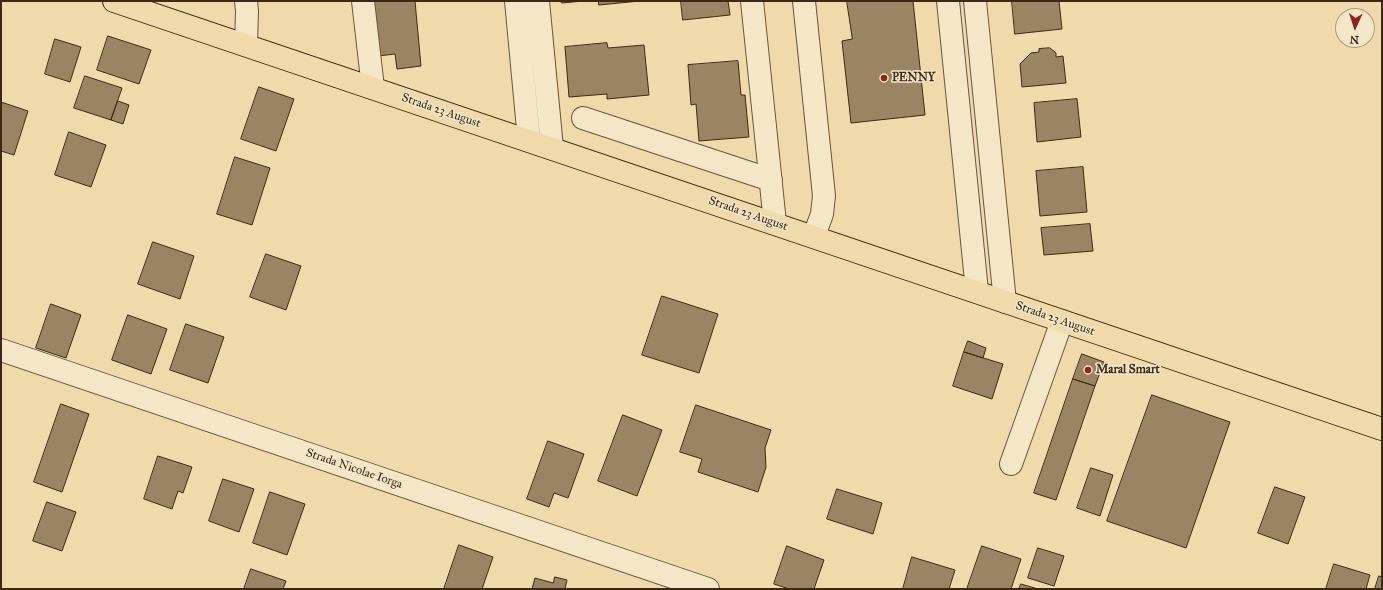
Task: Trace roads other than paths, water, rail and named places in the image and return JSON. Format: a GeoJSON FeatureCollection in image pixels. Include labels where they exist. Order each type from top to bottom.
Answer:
{"type":"FeatureCollection","features":[{"type":"Feature","properties":{"kind":"main road","name":"Strada 23 August"},"geometry":{"type":"LineString","coordinates":[[114,1],[814,236],[1382,429]]}},
{"type":"Feature","properties":{"kind":"street"},"geometry":{"type":"LineString","coordinates":[[246,1],[246,45]]}},
{"type":"Feature","properties":{"kind":"street"},"geometry":{"type":"LineString","coordinates":[[363,1],[373,88]]}},
{"type":"Feature","properties":{"kind":"street"},"geometry":{"type":"LineString","coordinates":[[516,1],[529,140]]}},
{"type":"Feature","properties":{"kind":"street"},"geometry":{"type":"LineString","coordinates":[[538,1],[552,148]]}},
{"type":"Feature","properties":{"kind":"street"},"geometry":{"type":"LineString","coordinates":[[752,1],[775,223]]}},
{"type":"Feature","properties":{"kind":"street"},"geometry":{"type":"LineString","coordinates":[[804,1],[824,196],[822,214],[814,236]]}},
{"type":"Feature","properties":{"kind":"street"},"geometry":{"type":"LineString","coordinates":[[948,1],[976,291]]}},
{"type":"Feature","properties":{"kind":"street"},"geometry":{"type":"LineString","coordinates":[[975,1],[1005,302]]}},
{"type":"Feature","properties":{"kind":"street"},"geometry":{"type":"LineString","coordinates":[[583,118],[770,180]]}},
{"type":"Feature","properties":{"kind":"street"},"geometry":{"type":"LineString","coordinates":[[1011,464],[1062,321]]}},
{"type":"Feature","properties":{"kind":"street","name":"Strada Nicolae Iorga"},"geometry":{"type":"LineString","coordinates":[[1,350],[708,589]]}},
{"type":"Feature","properties":{"kind":"place","name":"PENNY"},"geometry":{"type":"Point","coordinates":[884,78]}},
{"type":"Feature","properties":{"kind":"place","name":"Maral Smart"},"geometry":{"type":"Point","coordinates":[1088,370]}}]}
